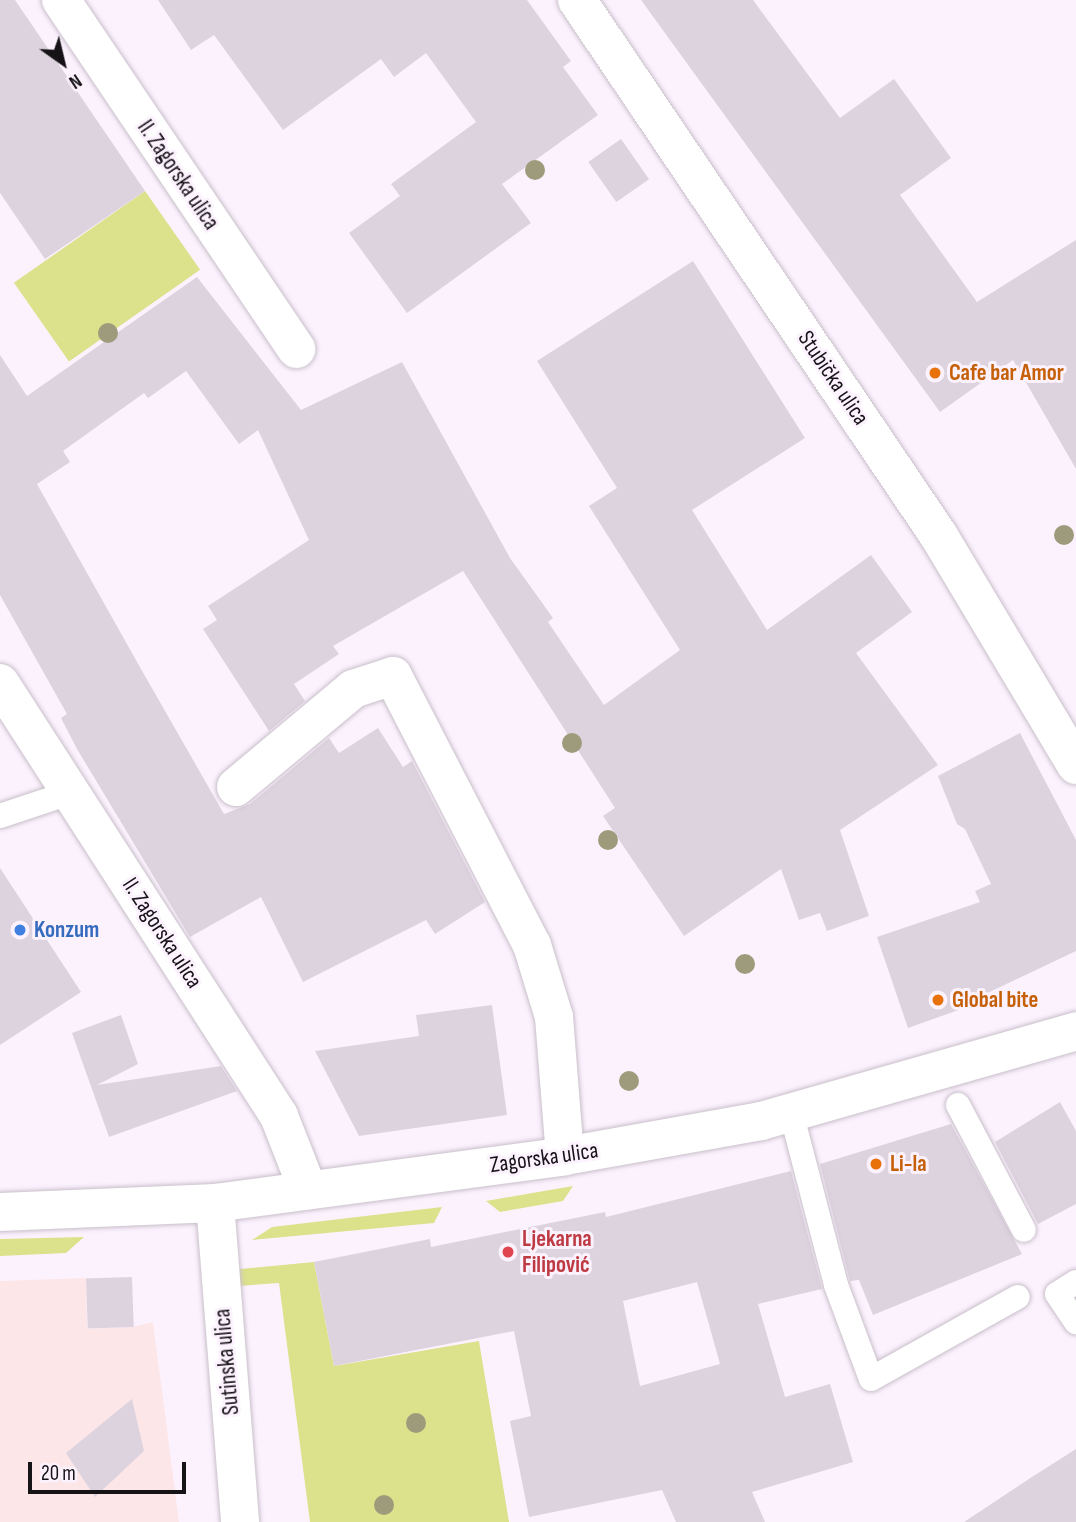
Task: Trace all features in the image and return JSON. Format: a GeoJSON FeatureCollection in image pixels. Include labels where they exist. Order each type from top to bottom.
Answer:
{"type":"FeatureCollection","features":[{"type":"Feature","properties":{"kind":"street","name":"II. Zagorska ulica"},"geometry":{"type":"LineString","coordinates":[[61,0],[296,349]]}},
{"type":"Feature","properties":{"kind":"street","name":"Stubička ulica"},"geometry":{"type":"LineString","coordinates":[[577,0],[939,536],[1076,765]]}},
{"type":"Feature","properties":{"kind":"street"},"geometry":{"type":"LineString","coordinates":[[236,787],[353,690],[393,676],[532,945],[554,1017],[565,1156]]}},
{"type":"Feature","properties":{"kind":"street","name":"II. Zagorska ulica"},"geometry":{"type":"LineString","coordinates":[[0,683],[279,1116],[308,1191]]}},
{"type":"Feature","properties":{"kind":"street","name":"Zagorska ulica"},"geometry":{"type":"LineString","coordinates":[[0,1212],[215,1203],[565,1156],[761,1121],[1076,1031]]}},
{"type":"Feature","properties":{"kind":"street","name":"Sutinska ulica"},"geometry":{"type":"LineString","coordinates":[[215,1203],[240,1522]]}},
{"type":"Feature","properties":{"kind":"lane"},"geometry":{"type":"LineString","coordinates":[[0,816],[72,792]]}},
{"type":"Feature","properties":{"kind":"lane"},"geometry":{"type":"LineString","coordinates":[[958,1105],[1024,1230]]}},
{"type":"Feature","properties":{"kind":"lane"},"geometry":{"type":"LineString","coordinates":[[791,1112],[836,1285],[871,1379],[1018,1297]]}},
{"type":"Feature","properties":{"kind":"lane"},"geometry":{"type":"LineString","coordinates":[[1076,1282],[1057,1294],[1076,1322]]}},
{"type":"Feature","properties":{"kind":"shaded area"},"geometry":{"type":"Polygon","coordinates":[[[86,1278],[87,1329],[133,1327],[153,1322],[179,1522],[0,1522],[0,1281],[86,1278]]]}},
{"type":"Feature","properties":{"kind":"green space"},"geometry":{"type":"Polygon","coordinates":[[[145,191],[200,270],[69,361],[14,283],[145,191]]]}},
{"type":"Feature","properties":{"kind":"green space"},"geometry":{"type":"Polygon","coordinates":[[[573,1186],[563,1201],[500,1212],[486,1201],[573,1186]]]}},
{"type":"Feature","properties":{"kind":"green space"},"geometry":{"type":"Polygon","coordinates":[[[442,1207],[434,1223],[252,1240],[272,1227],[442,1207]]]}},
{"type":"Feature","properties":{"kind":"green space"},"geometry":{"type":"Polygon","coordinates":[[[84,1237],[66,1253],[0,1256],[0,1239],[84,1237]]]}},
{"type":"Feature","properties":{"kind":"green space"},"geometry":{"type":"Polygon","coordinates":[[[314,1262],[334,1366],[479,1341],[509,1522],[310,1522],[279,1283],[238,1286],[240,1269],[314,1262]]]}},
{"type":"Feature","properties":{"kind":"building"},"geometry":{"type":"Polygon","coordinates":[[[0,0],[15,0],[145,191],[45,259],[0,193],[0,0]]]}},
{"type":"Feature","properties":{"kind":"building"},"geometry":{"type":"Polygon","coordinates":[[[158,0],[527,0],[571,61],[563,67],[598,115],[502,184],[531,223],[407,313],[349,233],[400,196],[391,184],[476,122],[426,53],[394,77],[381,59],[283,130],[214,35],[191,50],[158,0]]]}},
{"type":"Feature","properties":{"kind":"building"},"geometry":{"type":"Polygon","coordinates":[[[641,0],[753,0],[840,118],[894,79],[951,158],[900,195],[977,302],[1076,240],[1076,469],[1013,360],[940,412],[641,0]]]}},
{"type":"Feature","properties":{"kind":"building"},"geometry":{"type":"Polygon","coordinates":[[[621,139],[649,179],[616,202],[588,162],[621,139]]]}},
{"type":"Feature","properties":{"kind":"building"},"geometry":{"type":"Polygon","coordinates":[[[693,261],[805,438],[692,510],[767,630],[871,555],[912,612],[856,653],[938,765],[840,830],[869,916],[827,931],[820,913],[799,920],[781,869],[684,936],[603,816],[615,808],[463,571],[333,646],[339,654],[294,684],[305,701],[269,731],[203,629],[217,620],[208,606],[309,540],[258,430],[239,444],[186,371],[148,398],[144,393],[63,451],[70,462],[37,484],[141,669],[224,814],[250,804],[329,738],[339,753],[378,728],[403,767],[412,761],[485,902],[435,934],[426,920],[303,982],[261,897],[190,937],[77,749],[61,718],[67,714],[0,595],[0,355],[27,396],[197,277],[301,410],[402,362],[510,558],[553,618],[548,622],[604,705],[680,650],[589,506],[617,488],[537,361],[693,261]]]}},
{"type":"Feature","properties":{"kind":"building"},"geometry":{"type":"Polygon","coordinates":[[[1020,733],[1076,840],[1076,951],[979,997],[981,1002],[908,1028],[877,937],[980,902],[975,891],[991,884],[965,829],[957,824],[938,776],[1020,733]]]}},
{"type":"Feature","properties":{"kind":"building","name":"Konzum"},"geometry":{"type":"Polygon","coordinates":[[[0,868],[81,992],[0,1045],[0,868]]]}},
{"type":"Feature","properties":{"kind":"building"},"geometry":{"type":"Polygon","coordinates":[[[492,1005],[507,1115],[359,1136],[315,1051],[419,1036],[416,1015],[492,1005]]]}},
{"type":"Feature","properties":{"kind":"building"},"geometry":{"type":"Polygon","coordinates":[[[121,1015],[138,1064],[97,1085],[221,1066],[237,1091],[109,1137],[72,1033],[121,1015]]]}},
{"type":"Feature","properties":{"kind":"building"},"geometry":{"type":"Polygon","coordinates":[[[1060,1102],[1076,1131],[1076,1204],[1038,1224],[995,1142],[1060,1102]]]}},
{"type":"Feature","properties":{"kind":"building"},"geometry":{"type":"Polygon","coordinates":[[[951,1124],[1022,1254],[873,1315],[859,1280],[850,1281],[820,1164],[951,1124]]]}},
{"type":"Feature","properties":{"kind":"building"},"geometry":{"type":"Polygon","coordinates":[[[791,1171],[822,1289],[758,1304],[785,1397],[830,1384],[853,1462],[752,1492],[765,1522],[676,1522],[662,1490],[529,1517],[510,1421],[531,1416],[514,1331],[334,1366],[314,1262],[430,1239],[431,1247],[605,1212],[606,1217],[791,1171]],[[697,1282],[623,1301],[640,1386],[720,1364],[697,1282]]]}},
{"type":"Feature","properties":{"kind":"building"},"geometry":{"type":"Polygon","coordinates":[[[132,1277],[134,1327],[88,1329],[86,1279],[132,1277]]]}},
{"type":"Feature","properties":{"kind":"building"},"geometry":{"type":"Polygon","coordinates":[[[132,1399],[144,1451],[95,1497],[66,1453],[132,1399]]]}},
{"type":"Feature","properties":{"kind":"building"},"geometry":{"type":"Polygon","coordinates":[[[1076,1449],[1076,1522],[964,1522],[1032,1477],[1076,1449]]]}},
{"type":"Feature","properties":{"kind":"place","name":"Cafe bar Amor"},"geometry":{"type":"Point","coordinates":[935,373]}},
{"type":"Feature","properties":{"kind":"place","name":"Konzum"},"geometry":{"type":"Point","coordinates":[20,930]}},
{"type":"Feature","properties":{"kind":"place","name":"Global bite"},"geometry":{"type":"Point","coordinates":[938,1000]}},
{"type":"Feature","properties":{"kind":"place","name":"Li-la"},"geometry":{"type":"Point","coordinates":[876,1164]}},
{"type":"Feature","properties":{"kind":"place","name":"Ljekarna Filipović"},"geometry":{"type":"Point","coordinates":[508,1252]}}]}
